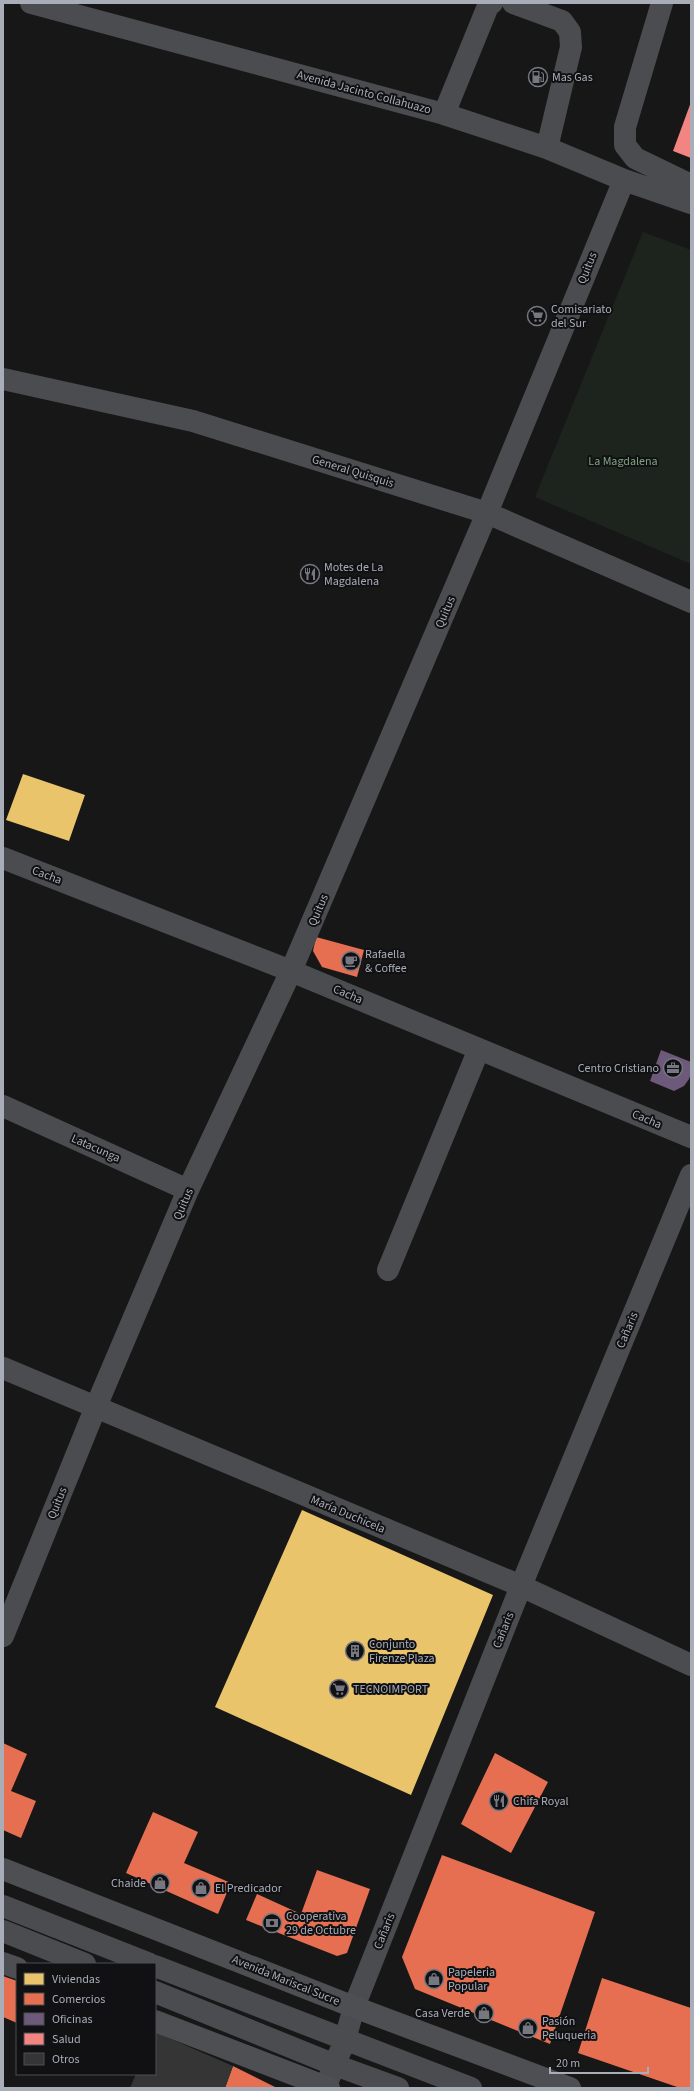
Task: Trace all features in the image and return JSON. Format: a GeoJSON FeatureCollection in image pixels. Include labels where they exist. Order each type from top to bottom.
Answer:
{"type":"FeatureCollection","features":[{"type":"Feature","properties":{"kind":"main road","name":"Avenida Mariscal Sucre"},"geometry":{"type":"LineString","coordinates":[[3,1869],[354,2007],[570,2088]]}},
{"type":"Feature","properties":{"kind":"main road"},"geometry":{"type":"LineString","coordinates":[[3,1963],[16,1968]]}},
{"type":"Feature","properties":{"kind":"main road"},"geometry":{"type":"LineString","coordinates":[[156,2021],[327,2088]]}},
{"type":"Feature","properties":{"kind":"street","name":"Avenida Jacinto Collahuazo"},"geometry":{"type":"LineString","coordinates":[[31,3],[444,114],[548,148],[624,180],[691,203]]}},
{"type":"Feature","properties":{"kind":"street"},"geometry":{"type":"LineString","coordinates":[[444,114],[488,6],[492,3]]}},
{"type":"Feature","properties":{"kind":"street"},"geometry":{"type":"LineString","coordinates":[[513,3],[562,21],[570,32],[571,47],[548,148]]}},
{"type":"Feature","properties":{"kind":"street"},"geometry":{"type":"LineString","coordinates":[[662,3],[625,127],[625,145],[635,158],[691,185]]}},
{"type":"Feature","properties":{"kind":"street","name":"Quitus"},"geometry":{"type":"LineString","coordinates":[[3,1636],[188,1190],[291,971],[487,513],[624,180]]}},
{"type":"Feature","properties":{"kind":"street","name":"General Quisquis"},"geometry":{"type":"LineString","coordinates":[[3,380],[193,421],[487,513],[691,602]]}},
{"type":"Feature","properties":{"kind":"street","name":"Cacha"},"geometry":{"type":"LineString","coordinates":[[3,858],[291,971],[691,1137]]}},
{"type":"Feature","properties":{"kind":"street"},"geometry":{"type":"LineString","coordinates":[[388,1270],[479,1048]]}},
{"type":"Feature","properties":{"kind":"street","name":"Latacunga"},"geometry":{"type":"LineString","coordinates":[[3,1106],[188,1190]]}},
{"type":"Feature","properties":{"kind":"street","name":"Cañaris"},"geometry":{"type":"LineString","coordinates":[[327,2088],[334,2065],[345,2040],[354,2007],[521,1586],[691,1175]]}},
{"type":"Feature","properties":{"kind":"street","name":"María Duchicela"},"geometry":{"type":"LineString","coordinates":[[3,1368],[96,1409],[521,1586],[691,1665]]}},
{"type":"Feature","properties":{"kind":"street"},"geometry":{"type":"LineString","coordinates":[[3,1906],[147,1963]]}},
{"type":"Feature","properties":{"kind":"street"},"geometry":{"type":"LineString","coordinates":[[3,1931],[83,1963]]}},
{"type":"Feature","properties":{"kind":"street"},"geometry":{"type":"LineString","coordinates":[[156,1966],[471,2088]]}},
{"type":"Feature","properties":{"kind":"street"},"geometry":{"type":"LineString","coordinates":[[156,1992],[334,2065],[398,2088]]}},
{"type":"Feature","properties":{"kind":"green space","name":"La Magdalena"},"geometry":{"type":"Polygon","coordinates":[[[643,232],[691,250],[691,564],[535,497],[643,232]]]}},
{"type":"Feature","properties":{"kind":"building: Viviendas"},"geometry":{"type":"Polygon","coordinates":[[[23,774],[85,795],[69,841],[6,820],[23,774]]]}},
{"type":"Feature","properties":{"kind":"building: Viviendas","name":"Conjunto Firenze Plaza"},"geometry":{"type":"Polygon","coordinates":[[[302,1510],[493,1595],[411,1795],[215,1707],[302,1510]]]}},
{"type":"Feature","properties":{"kind":"building: Comercios"},"geometry":{"type":"Polygon","coordinates":[[[316,937],[364,950],[357,977],[322,967],[313,951],[316,937]]]}},
{"type":"Feature","properties":{"kind":"building: Comercios"},"geometry":{"type":"Polygon","coordinates":[[[3,1743],[27,1754],[11,1791],[36,1801],[21,1838],[3,1830],[3,1743]]]}},
{"type":"Feature","properties":{"kind":"building: Comercios"},"geometry":{"type":"Polygon","coordinates":[[[495,1753],[548,1782],[511,1853],[461,1824],[495,1753]]]}},
{"type":"Feature","properties":{"kind":"building: Comercios"},"geometry":{"type":"Polygon","coordinates":[[[153,1812],[198,1832],[184,1863],[231,1883],[218,1914],[126,1873],[153,1812]]]}},
{"type":"Feature","properties":{"kind":"building: Comercios"},"geometry":{"type":"Polygon","coordinates":[[[442,1855],[595,1912],[550,2044],[415,1989],[402,1957],[442,1855]]]}},
{"type":"Feature","properties":{"kind":"building: Comercios"},"geometry":{"type":"Polygon","coordinates":[[[317,1870],[370,1889],[347,1953],[337,1956],[246,1920],[257,1894],[301,1914],[317,1870]]]}},
{"type":"Feature","properties":{"kind":"building: Comercios"},"geometry":{"type":"Polygon","coordinates":[[[3,1976],[16,1981],[16,2023],[3,2017],[3,1976]]]}},
{"type":"Feature","properties":{"kind":"building: Comercios"},"geometry":{"type":"Polygon","coordinates":[[[602,1978],[691,2008],[691,2088],[680,2088],[578,2053],[602,1978]]]}},
{"type":"Feature","properties":{"kind":"building: Comercios"},"geometry":{"type":"Polygon","coordinates":[[[233,2066],[277,2088],[225,2088],[233,2066]]]}},
{"type":"Feature","properties":{"kind":"building: Oficinas","name":"Centro Cristiano"},"geometry":{"type":"Polygon","coordinates":[[[661,1050],[691,1062],[691,1073],[689,1079],[684,1086],[674,1091],[650,1081],[661,1050]]]}},
{"type":"Feature","properties":{"kind":"building: Salud"},"geometry":{"type":"Polygon","coordinates":[[[691,102],[691,158],[673,151],[691,102]]]}},
{"type":"Feature","properties":{"kind":"building: Otros"},"geometry":{"type":"Polygon","coordinates":[[[156,2032],[233,2066],[225,2088],[130,2088],[136,2075],[156,2075],[156,2032]]]}},
{"type":"Feature","properties":{"kind":"place","name":"Mas Gas"},"geometry":{"type":"Point","coordinates":[538,77]}},
{"type":"Feature","properties":{"kind":"place","name":"Comisariato del Sur"},"geometry":{"type":"Point","coordinates":[537,316]}},
{"type":"Feature","properties":{"kind":"place","name":"Motes de La Magdalena"},"geometry":{"type":"Point","coordinates":[310,574]}},
{"type":"Feature","properties":{"kind":"place","name":"Rafaella & Coffee"},"geometry":{"type":"Point","coordinates":[351,961]}},
{"type":"Feature","properties":{"kind":"place","name":"Centro Cristiano"},"geometry":{"type":"Point","coordinates":[673,1068]}},
{"type":"Feature","properties":{"kind":"place","name":"Conjunto Firenze Plaza"},"geometry":{"type":"Point","coordinates":[355,1651]}},
{"type":"Feature","properties":{"kind":"place","name":"TECNOIMPORT"},"geometry":{"type":"Point","coordinates":[339,1689]}},
{"type":"Feature","properties":{"kind":"place","name":"Chifa Royal"},"geometry":{"type":"Point","coordinates":[499,1801]}},
{"type":"Feature","properties":{"kind":"place","name":"Chaide"},"geometry":{"type":"Point","coordinates":[160,1883]}},
{"type":"Feature","properties":{"kind":"place","name":"El Predicador"},"geometry":{"type":"Point","coordinates":[201,1888]}},
{"type":"Feature","properties":{"kind":"place","name":"Cooperativa 29 de Octubre"},"geometry":{"type":"Point","coordinates":[272,1923]}},
{"type":"Feature","properties":{"kind":"place","name":"Papeleria Popular"},"geometry":{"type":"Point","coordinates":[434,1979]}},
{"type":"Feature","properties":{"kind":"place","name":"Casa Verde"},"geometry":{"type":"Point","coordinates":[484,2013]}},
{"type":"Feature","properties":{"kind":"place","name":"Pasión Peluqueria"},"geometry":{"type":"Point","coordinates":[528,2028]}}]}
